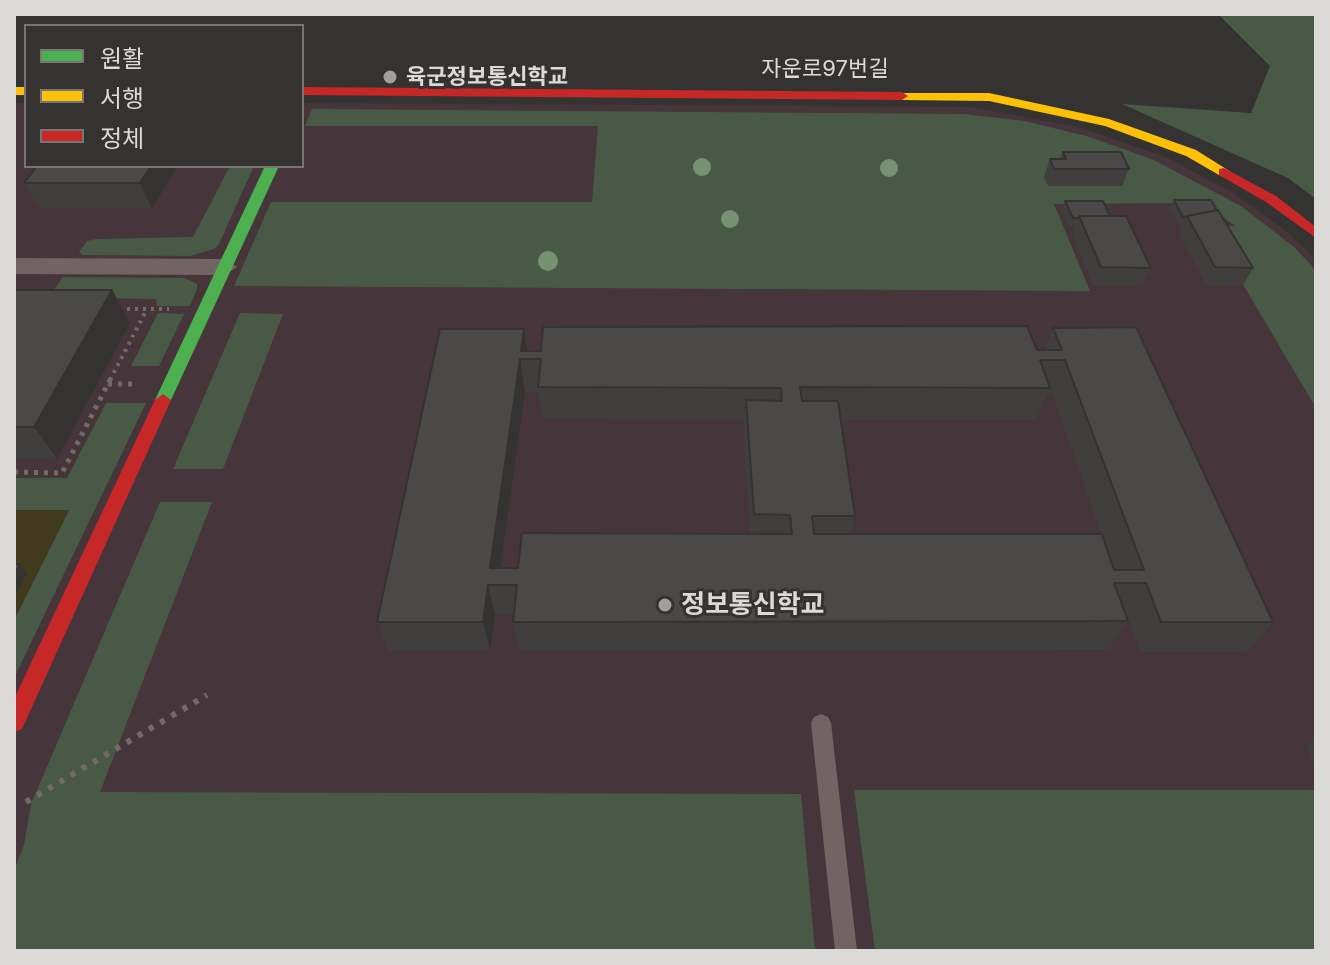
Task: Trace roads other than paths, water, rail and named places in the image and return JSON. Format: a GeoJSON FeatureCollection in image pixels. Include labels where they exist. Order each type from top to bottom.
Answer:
{"type":"FeatureCollection","features":[{"type":"Feature","properties":{"kind":"street","name":"자운로97번길"},"geometry":{"type":"LineString","coordinates":[[304,93],[989,97],[1109,123],[1191,153],[1271,199],[1316,234]]}},
{"type":"Feature","properties":{"kind":"street"},"geometry":{"type":"LineString","coordinates":[[14,722],[271,168]]}},
{"type":"Feature","properties":{"kind":"street"},"geometry":{"type":"LineString","coordinates":[[14,266],[225,267]]}},
{"type":"Feature","properties":{"kind":"lane"},"geometry":{"type":"LineString","coordinates":[[821,723],[846,951]]}},
{"type":"Feature","properties":{"kind":"place","name":"육군정보통신학교"},"geometry":{"type":"Point","coordinates":[390,77]}},
{"type":"Feature","properties":{"kind":"place","name":"정보통신학교"},"geometry":{"type":"Point","coordinates":[665,605]}}]}
